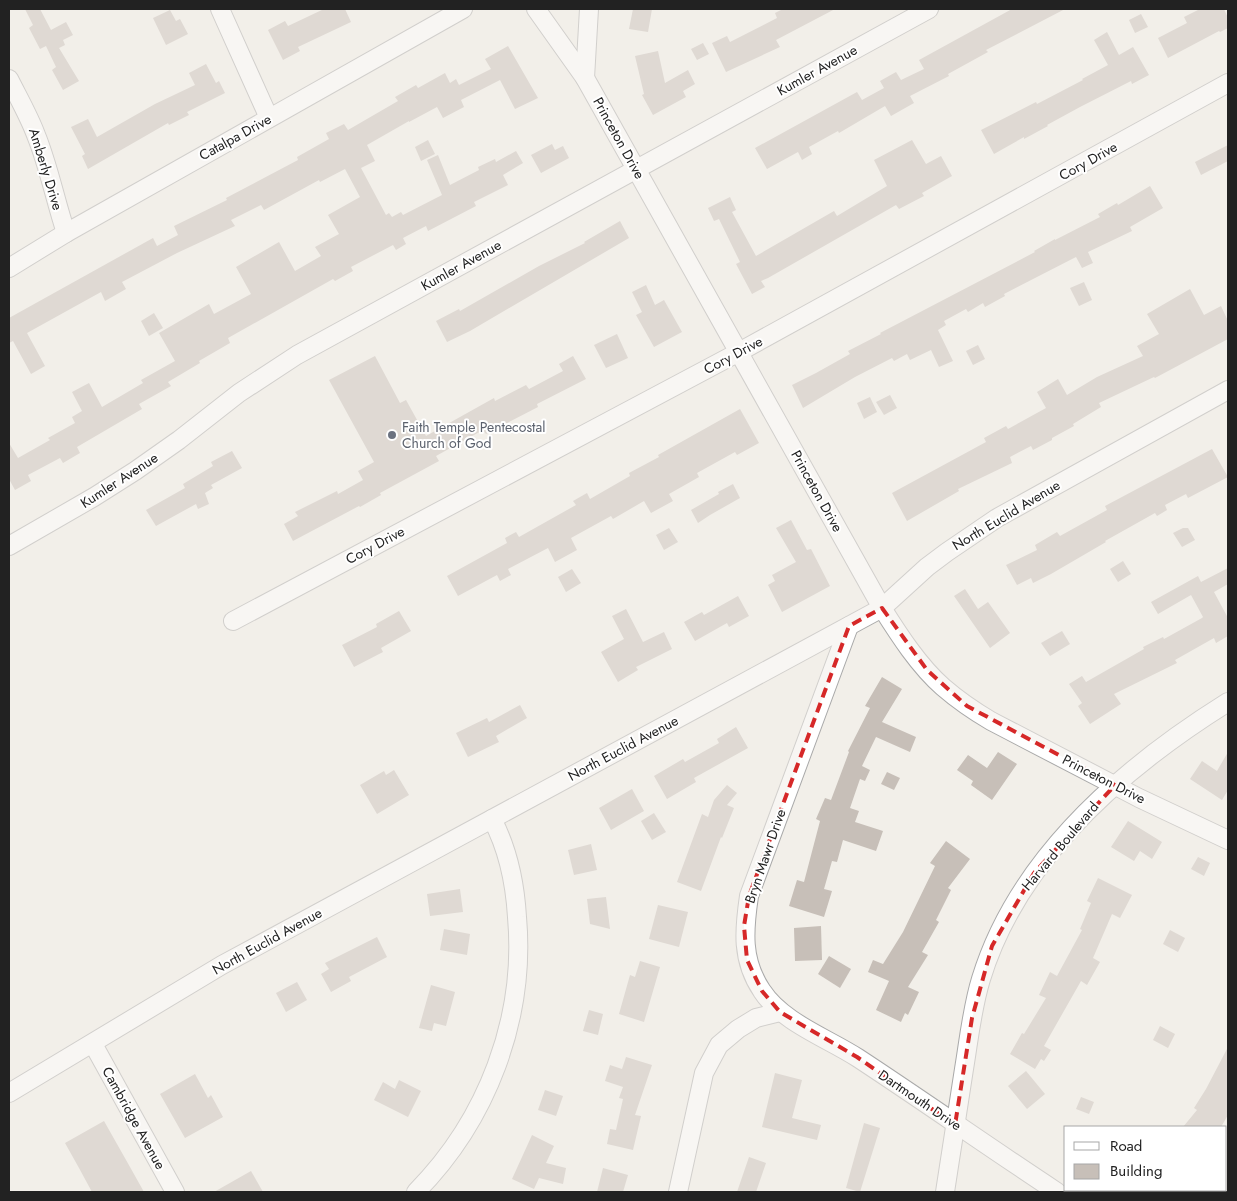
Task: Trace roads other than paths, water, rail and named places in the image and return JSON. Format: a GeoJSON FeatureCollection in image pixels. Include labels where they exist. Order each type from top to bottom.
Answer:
{"type":"FeatureCollection","features":[{"type":"Feature","properties":{"kind":"street"},"geometry":{"type":"LineString","coordinates":[[220,9],[269,118]]}},
{"type":"Feature","properties":{"kind":"street","name":"Catalpa Drive"},"geometry":{"type":"LineString","coordinates":[[9,268],[66,233],[463,9]]}},
{"type":"Feature","properties":{"kind":"street","name":"Princeton Drive"},"geometry":{"type":"LineString","coordinates":[[536,9],[585,78],[882,608],[927,670],[942,686],[990,721],[1228,840]]}},
{"type":"Feature","properties":{"kind":"street"},"geometry":{"type":"LineString","coordinates":[[585,78],[589,9]]}},
{"type":"Feature","properties":{"kind":"street","name":"Kumler Avenue"},"geometry":{"type":"LineString","coordinates":[[11,539],[94,497],[179,440],[239,393],[297,355],[929,9]]}},
{"type":"Feature","properties":{"kind":"street","name":"Amberly Drive"},"geometry":{"type":"LineString","coordinates":[[9,79],[37,136],[55,202],[66,233]]}},
{"type":"Feature","properties":{"kind":"street","name":"Cory Drive"},"geometry":{"type":"LineString","coordinates":[[233,621],[739,352],[1228,83]]}},
{"type":"Feature","properties":{"kind":"street","name":"North Euclid Avenue"},"geometry":{"type":"LineString","coordinates":[[9,1093],[222,965],[882,608],[928,566],[989,522],[1228,390]]}},
{"type":"Feature","properties":{"kind":"street","name":"Bryn Mawr Drive"},"geometry":{"type":"LineString","coordinates":[[780,1012],[762,991],[747,960],[744,926],[749,896],[849,626]]}},
{"type":"Feature","properties":{"kind":"street","name":"Harvard Boulevard"},"geometry":{"type":"LineString","coordinates":[[945,1192],[972,1018],[980,980],[992,946],[1010,910],[1034,873],[1085,813],[1115,785],[1170,742],[1228,702]]}},
{"type":"Feature","properties":{"kind":"street"},"geometry":{"type":"LineString","coordinates":[[416,1192],[430,1178],[456,1145],[477,1111],[493,1075],[506,1038],[512,1012],[519,952],[516,903],[512,874],[502,837],[492,819]]}},
{"type":"Feature","properties":{"kind":"street"},"geometry":{"type":"LineString","coordinates":[[678,1192],[704,1073],[719,1045],[738,1029],[756,1018],[780,1012]]}},
{"type":"Feature","properties":{"kind":"street","name":"Dartmouth Drive"},"geometry":{"type":"LineString","coordinates":[[780,1012],[856,1057],[1057,1192]]}},
{"type":"Feature","properties":{"kind":"street","name":"Cambridge Avenue"},"geometry":{"type":"LineString","coordinates":[[92,1044],[175,1192]]}},
{"type":"Feature","properties":{"kind":"place","name":"Faith Temple Pentecostal Church of God"},"geometry":{"type":"Point","coordinates":[392,435]}}]}
